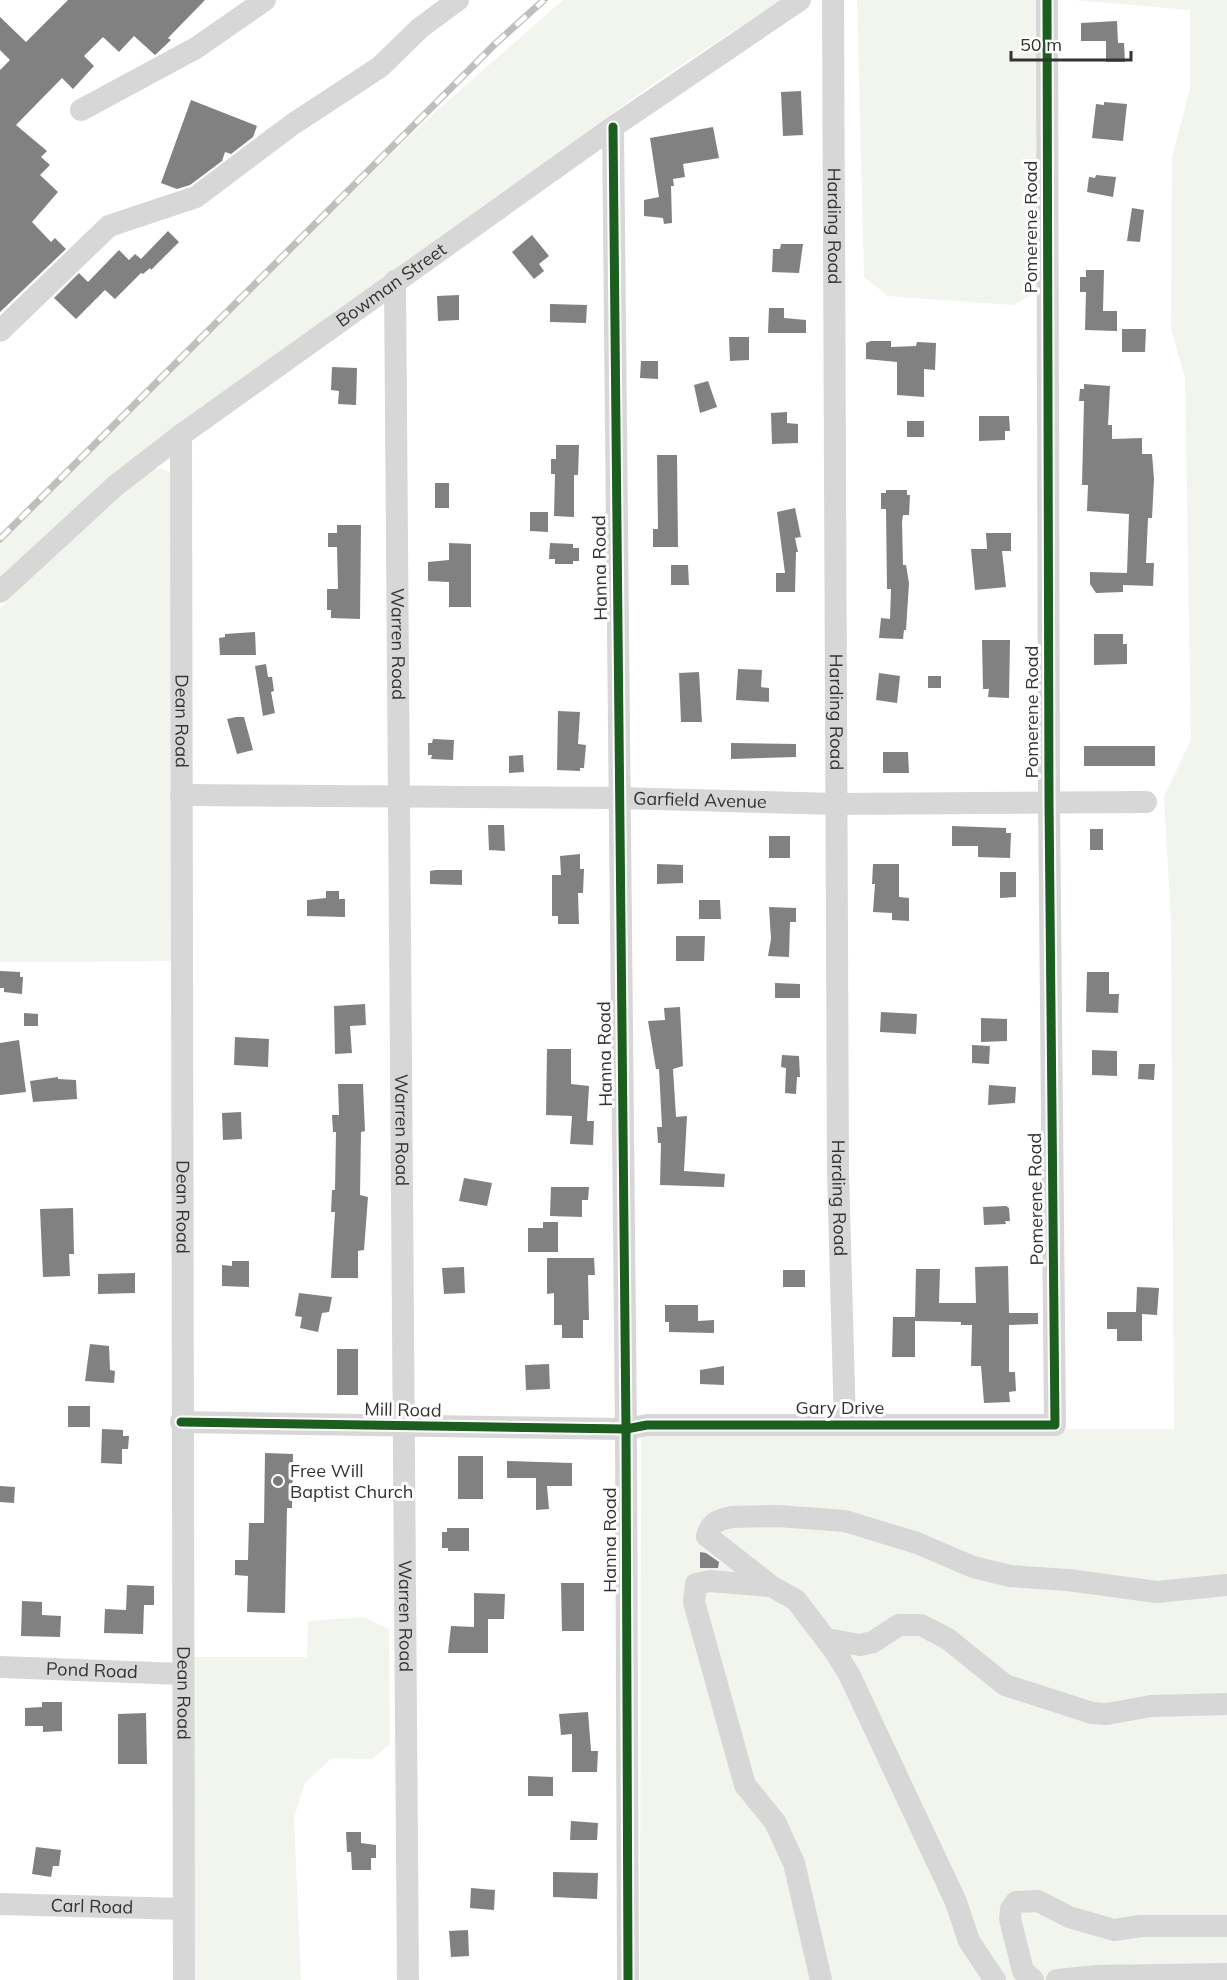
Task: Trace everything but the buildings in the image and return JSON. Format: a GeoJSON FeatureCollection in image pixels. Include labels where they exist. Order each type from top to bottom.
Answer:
{"type":"FeatureCollection","features":[{"type":"Feature","properties":{"kind":"street"},"geometry":{"type":"LineString","coordinates":[[81,110],[196,48],[265,0]]}},
{"type":"Feature","properties":{"kind":"street"},"geometry":{"type":"LineString","coordinates":[[0,331],[109,226],[196,197],[292,124],[380,68],[420,28],[458,0]]}},
{"type":"Feature","properties":{"kind":"street","name":"Bowman Street"},"geometry":{"type":"LineString","coordinates":[[0,592],[115,486],[181,435],[612,127],[800,0]]}},
{"type":"Feature","properties":{"kind":"street","name":"Harding Road"},"geometry":{"type":"LineString","coordinates":[[833,0],[838,1172],[845,1425]]}},
{"type":"Feature","properties":{"kind":"street","name":"Pomerene Road"},"geometry":{"type":"LineString","coordinates":[[1047,0],[1049,802],[1055,1425]]}},
{"type":"Feature","properties":{"kind":"street","name":"Hanna Road"},"geometry":{"type":"LineString","coordinates":[[612,127],[626,1429],[628,1980]]}},
{"type":"Feature","properties":{"kind":"street","name":"Warren Road"},"geometry":{"type":"LineString","coordinates":[[395,281],[408,1980]]}},
{"type":"Feature","properties":{"kind":"street","name":"Dean Road"},"geometry":{"type":"LineString","coordinates":[[181,435],[181,1422],[184,1980]]}},
{"type":"Feature","properties":{"kind":"street","name":"Garfield Avenue"},"geometry":{"type":"LineString","coordinates":[[181,795],[619,798],[837,804],[1146,802]]}},
{"type":"Feature","properties":{"kind":"street","name":"Mill Road"},"geometry":{"type":"LineString","coordinates":[[181,1422],[626,1429]]}},
{"type":"Feature","properties":{"kind":"street","name":"Gary Drive"},"geometry":{"type":"LineString","coordinates":[[626,1429],[647,1425],[1055,1425]]}},
{"type":"Feature","properties":{"kind":"street"},"geometry":{"type":"LineString","coordinates":[[994,1980],[969,1941],[956,1902],[849,1674],[796,1600],[771,1586],[729,1552],[714,1543],[707,1536],[710,1527],[718,1520],[732,1518],[820,1518],[845,1521],[917,1544],[965,1564],[1001,1574],[1157,1592],[1227,1585]]}},
{"type":"Feature","properties":{"kind":"street"},"geometry":{"type":"LineString","coordinates":[[771,1586],[710,1581],[696,1584],[694,1602],[745,1785],[776,1822],[794,1863],[821,1980]]}},
{"type":"Feature","properties":{"kind":"street"},"geometry":{"type":"LineString","coordinates":[[826,1640],[860,1645],[873,1642],[899,1626],[921,1625],[948,1639],[1005,1685],[1092,1713],[1107,1714],[1151,1707],[1227,1704]]}},
{"type":"Feature","properties":{"kind":"street","name":"Pond Road"},"geometry":{"type":"LineString","coordinates":[[0,1667],[182,1674]]}},
{"type":"Feature","properties":{"kind":"street"},"geometry":{"type":"LineString","coordinates":[[1033,1980],[1023,1971],[1010,1919],[1011,1910],[1016,1902],[1038,1901],[1069,1917],[1114,1930],[1141,1926],[1227,1926]]}},
{"type":"Feature","properties":{"kind":"street","name":"Carl Road"},"geometry":{"type":"LineString","coordinates":[[0,1905],[183,1909]]}},
{"type":"Feature","properties":{"kind":"street"},"geometry":{"type":"LineString","coordinates":[[1057,1980],[1097,1976],[1227,1974]]}},
{"type":"Feature","properties":{"kind":"shaded area"},"geometry":{"type":"Polygon","coordinates":[[[563,0],[781,0],[666,75],[171,429],[104,481],[0,582],[0,543],[110,428],[423,123],[563,0]]]}},
{"type":"Feature","properties":{"kind":"shaded area"},"geometry":{"type":"Polygon","coordinates":[[[857,0],[1040,0],[1039,290],[1014,305],[888,296],[864,277],[857,0]]]}},
{"type":"Feature","properties":{"kind":"shaded area"},"geometry":{"type":"Polygon","coordinates":[[[1075,0],[1227,0],[1227,1980],[640,1980],[641,1434],[650,1430],[1174,1429],[1171,923],[1164,796],[1191,740],[1185,377],[1171,329],[1172,158],[1190,89],[1190,10],[1075,0]]]}},
{"type":"Feature","properties":{"kind":"shaded area"},"geometry":{"type":"Polygon","coordinates":[[[161,468],[172,474],[174,961],[0,962],[0,608],[92,518],[150,470],[161,468]]]}},
{"type":"Feature","properties":{"kind":"shaded area"},"geometry":{"type":"Polygon","coordinates":[[[364,1617],[389,1629],[390,1744],[372,1759],[332,1758],[305,1783],[294,1818],[301,1980],[191,1980],[189,1657],[307,1657],[308,1621],[364,1617]]]}},
{"type":"Feature","properties":{"kind":"railway"},"geometry":{"type":"LineString","coordinates":[[0,539],[495,44],[544,0]]}},
{"type":"Feature","properties":{"kind":"cycle path"},"geometry":{"type":"LineString","coordinates":[[181,1422],[626,1429],[647,1425],[1055,1425],[1049,802],[1047,0]]}},
{"type":"Feature","properties":{"kind":"cycle path"},"geometry":{"type":"LineString","coordinates":[[613,127],[626,1429],[628,1980]]}},
{"type":"Feature","properties":{"kind":"place","name":"Free Will Baptist Church"},"geometry":{"type":"Point","coordinates":[278,1481]}}]}
